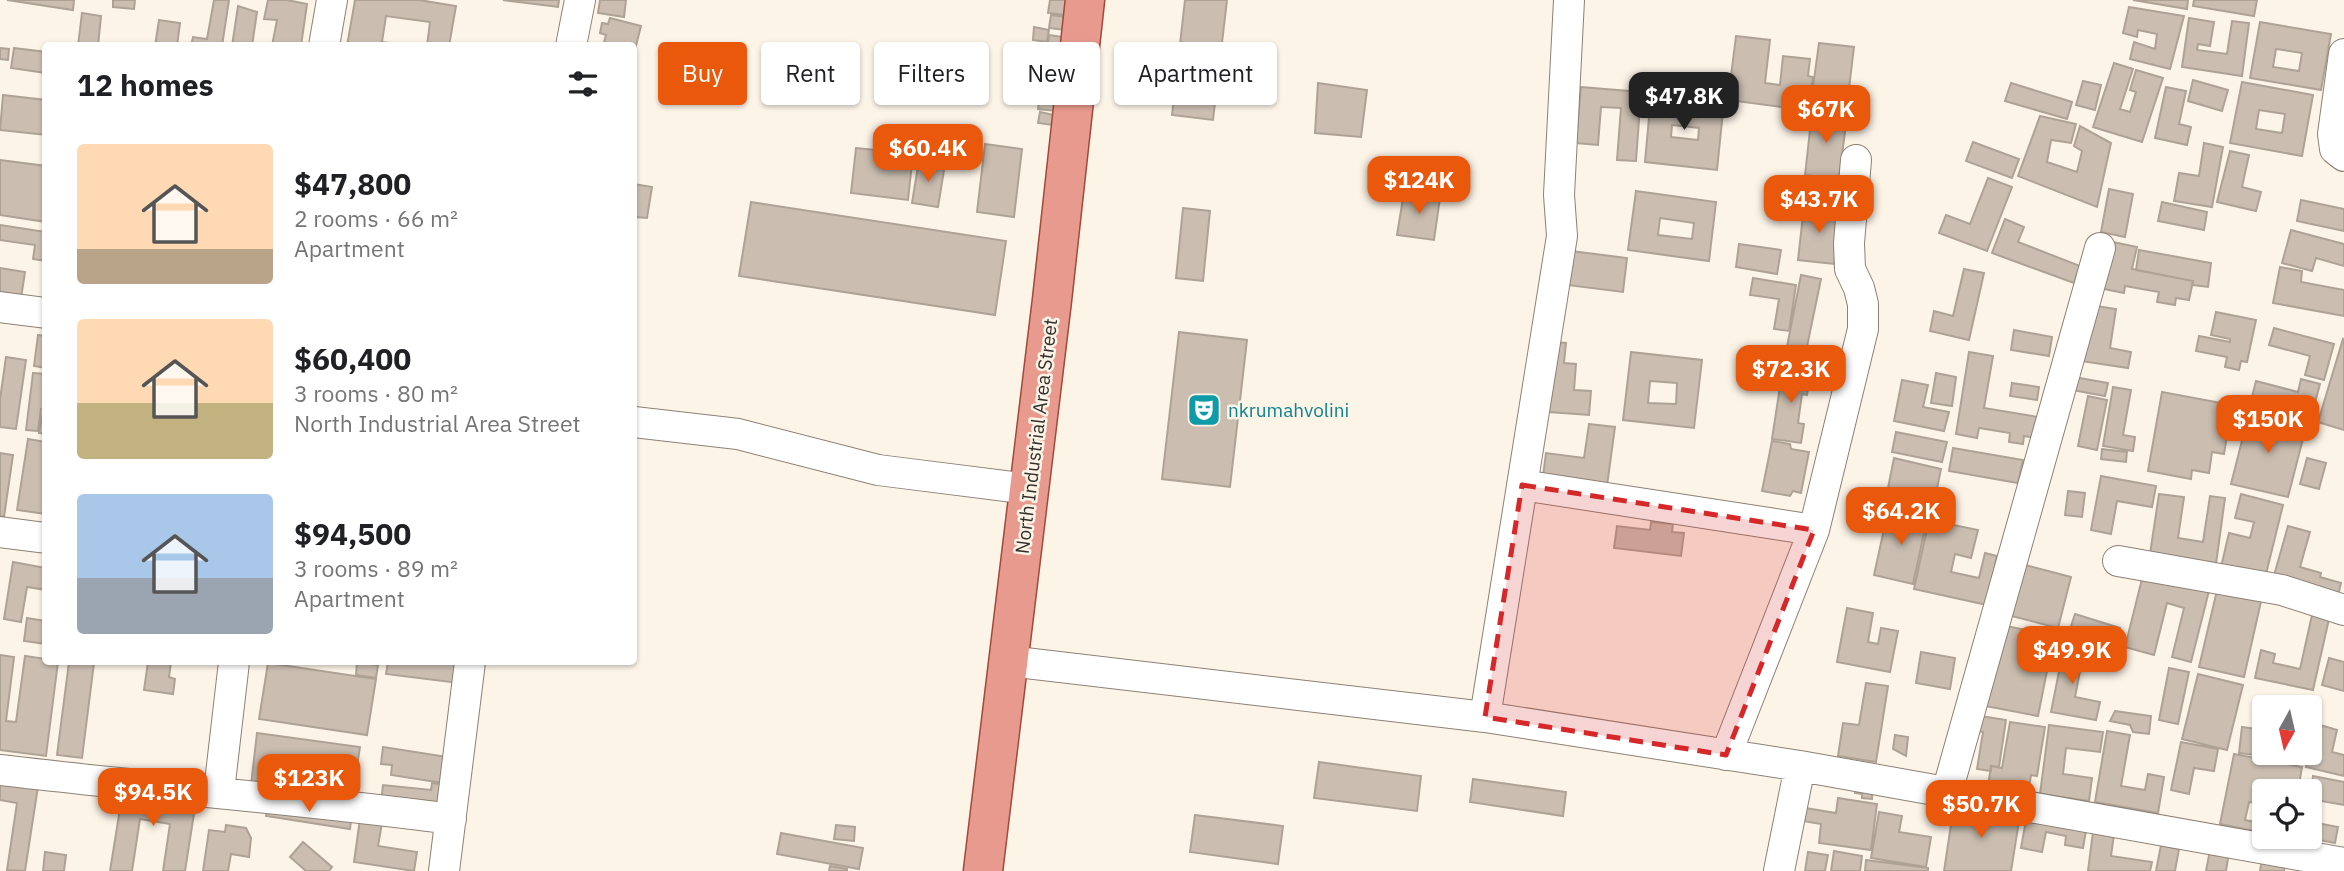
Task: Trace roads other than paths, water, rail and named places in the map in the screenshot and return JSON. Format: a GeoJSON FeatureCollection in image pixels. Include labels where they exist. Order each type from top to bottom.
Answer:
{"type":"FeatureCollection","features":[{"type":"Feature","properties":{"kind":"main road","name":"North Industrial Area Street"},"geometry":{"type":"LineString","coordinates":[[983,871],[1085,0]]}},
{"type":"Feature","properties":{"kind":"street"},"geometry":{"type":"LineString","coordinates":[[325,42],[332,0]]}},
{"type":"Feature","properties":{"kind":"street"},"geometry":{"type":"LineString","coordinates":[[572,42],[580,0]]}},
{"type":"Feature","properties":{"kind":"street"},"geometry":{"type":"LineString","coordinates":[[1485,716],[1563,236],[1559,195],[1569,0]]}},
{"type":"Feature","properties":{"kind":"street"},"geometry":{"type":"LineString","coordinates":[[2344,54],[2333,134],[2334,149],[2344,156]]}},
{"type":"Feature","properties":{"kind":"street"},"geometry":{"type":"LineString","coordinates":[[1726,755],[1814,530],[1863,329],[1863,304],[1850,269],[1849,243],[1856,160]]}},
{"type":"Feature","properties":{"kind":"street"},"geometry":{"type":"LineString","coordinates":[[1947,792],[2100,248]]}},
{"type":"Feature","properties":{"kind":"street"},"geometry":{"type":"LineString","coordinates":[[0,307],[42,312]]}},
{"type":"Feature","properties":{"kind":"street"},"geometry":{"type":"LineString","coordinates":[[637,422],[737,434],[878,470],[1029,489]]}},
{"type":"Feature","properties":{"kind":"street"},"geometry":{"type":"LineString","coordinates":[[1522,485],[1814,530]]}},
{"type":"Feature","properties":{"kind":"street"},"geometry":{"type":"LineString","coordinates":[[0,532],[42,537]]}},
{"type":"Feature","properties":{"kind":"street"},"geometry":{"type":"LineString","coordinates":[[2118,561],[2282,590],[2344,610]]}},
{"type":"Feature","properties":{"kind":"street"},"geometry":{"type":"LineString","coordinates":[[1008,661],[1485,716],[1800,766],[2344,863]]}},
{"type":"Feature","properties":{"kind":"street"},"geometry":{"type":"LineString","coordinates":[[219,791],[234,665]]}},
{"type":"Feature","properties":{"kind":"street"},"geometry":{"type":"LineString","coordinates":[[444,871],[470,665]]}},
{"type":"Feature","properties":{"kind":"street"},"geometry":{"type":"LineString","coordinates":[[1779,871],[1800,766]]}},
{"type":"Feature","properties":{"kind":"street"},"geometry":{"type":"LineString","coordinates":[[0,771],[154,788],[219,791],[451,819]]}},
{"type":"Feature","properties":{"kind":"place","name":"nkrumahvolini"},"geometry":{"type":"Point","coordinates":[1204,410]}}]}
